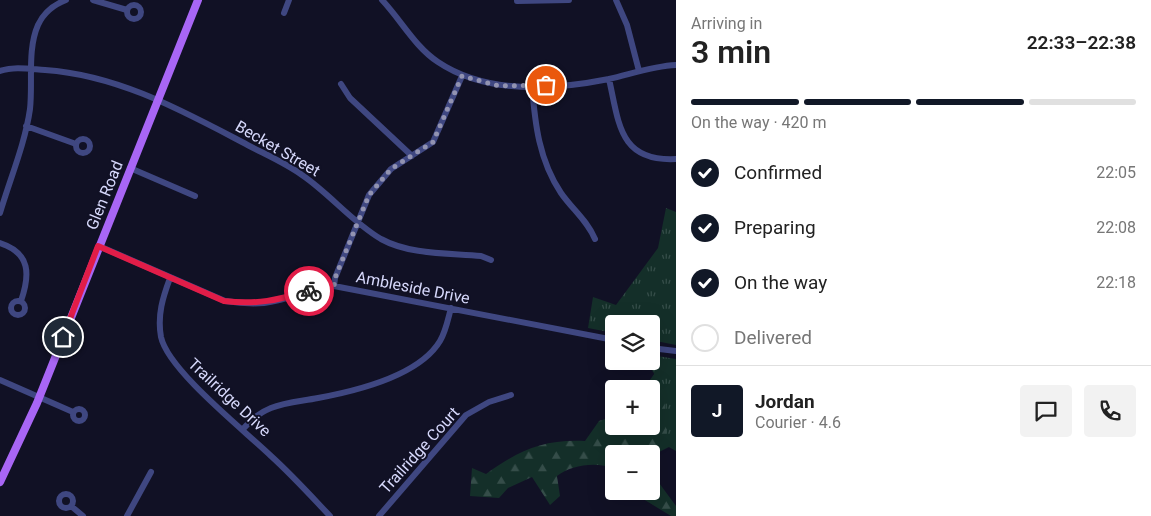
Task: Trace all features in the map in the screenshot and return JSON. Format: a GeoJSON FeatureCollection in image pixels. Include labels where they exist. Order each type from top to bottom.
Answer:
{"type":"FeatureCollection","features":[{"type":"Feature","properties":{"kind":"main road","name":"Glen Road"},"geometry":{"type":"LineString","coordinates":[[0,482],[39,397],[198,0]]}},
{"type":"Feature","properties":{"kind":"street"},"geometry":{"type":"LineString","coordinates":[[0,213],[30,108],[34,42],[38,25],[52,3],[66,0]]}},
{"type":"Feature","properties":{"kind":"street"},"geometry":{"type":"LineString","coordinates":[[93,0],[127,10]]}},
{"type":"Feature","properties":{"kind":"street"},"geometry":{"type":"LineString","coordinates":[[284,13],[289,0]]}},
{"type":"Feature","properties":{"kind":"street"},"geometry":{"type":"LineString","coordinates":[[382,0],[428,53],[462,76],[499,86],[574,84],[676,65]]}},
{"type":"Feature","properties":{"kind":"street"},"geometry":{"type":"LineString","coordinates":[[517,1],[569,0]]}},
{"type":"Feature","properties":{"kind":"street"},"geometry":{"type":"LineString","coordinates":[[616,0],[627,25],[639,71]]}},
{"type":"Feature","properties":{"kind":"street","name":"Becket Street"},"geometry":{"type":"LineString","coordinates":[[0,72],[15,68],[91,76],[158,100],[300,173],[382,239],[401,248],[481,256],[491,260]]}},
{"type":"Feature","properties":{"kind":"street"},"geometry":{"type":"LineString","coordinates":[[334,286],[335,278],[358,221],[375,186],[391,169],[433,142],[462,76]]}},
{"type":"Feature","properties":{"kind":"street"},"geometry":{"type":"LineString","coordinates":[[609,79],[620,127],[630,146],[645,156],[663,160],[676,159]]}},
{"type":"Feature","properties":{"kind":"street"},"geometry":{"type":"LineString","coordinates":[[341,84],[350,98],[412,156]]}},
{"type":"Feature","properties":{"kind":"street"},"geometry":{"type":"LineString","coordinates":[[532,86],[535,128],[546,164],[562,193],[589,225],[595,239]]}},
{"type":"Feature","properties":{"kind":"street"},"geometry":{"type":"LineString","coordinates":[[26,126],[76,144]]}},
{"type":"Feature","properties":{"kind":"street"},"geometry":{"type":"LineString","coordinates":[[130,168],[195,196]]}},
{"type":"Feature","properties":{"kind":"street"},"geometry":{"type":"LineString","coordinates":[[0,242],[17,251],[26,267],[27,285],[21,301]]}},
{"type":"Feature","properties":{"kind":"street","name":"Ambleside Drive"},"geometry":{"type":"LineString","coordinates":[[98,246],[224,301],[246,304],[266,303],[314,289],[334,286],[605,338]]}},
{"type":"Feature","properties":{"kind":"street","name":"Trailridge Drive"},"geometry":{"type":"LineString","coordinates":[[170,278],[161,302],[159,318],[161,338],[167,352],[186,377],[243,429],[330,516]]}},
{"type":"Feature","properties":{"kind":"street"},"geometry":{"type":"LineString","coordinates":[[243,429],[253,417],[270,407],[355,390],[386,379],[416,364],[428,356],[440,341],[450,308]]}},
{"type":"Feature","properties":{"kind":"street"},"geometry":{"type":"LineString","coordinates":[[660,349],[676,351]]}},
{"type":"Feature","properties":{"kind":"street"},"geometry":{"type":"LineString","coordinates":[[0,380],[73,412]]}},
{"type":"Feature","properties":{"kind":"street","name":"Trailridge Court"},"geometry":{"type":"LineString","coordinates":[[379,516],[466,415],[489,402],[511,395]]}},
{"type":"Feature","properties":{"kind":"street"},"geometry":{"type":"LineString","coordinates":[[127,516],[151,472]]}},
{"type":"Feature","properties":{"kind":"street"},"geometry":{"type":"LineString","coordinates":[[70,506],[83,516]]}},
{"type":"Feature","properties":{"kind":"green space"},"geometry":{"type":"Polygon","coordinates":[[[666,208],[676,212],[676,345],[660,342],[660,315],[605,315],[605,331],[588,328],[593,297],[616,305],[658,248],[666,208]]]}},
{"type":"Feature","properties":{"kind":"green space"},"geometry":{"type":"Polygon","coordinates":[[[660,356],[676,359],[676,451],[667,446],[664,389],[660,380],[652,370],[660,370],[660,356]]]}},
{"type":"Feature","properties":{"kind":"green space"},"geometry":{"type":"Polygon","coordinates":[[[662,363],[673,445],[660,452],[660,445],[605,445],[605,466],[584,465],[569,469],[557,476],[560,496],[550,505],[532,477],[508,488],[499,498],[470,496],[472,468],[486,474],[521,452],[544,444],[585,441],[599,421],[605,419],[605,435],[660,435],[660,380],[650,380],[657,370],[660,370],[662,363]]]}},
{"type":"Feature","properties":{"kind":"green space"},"geometry":{"type":"Polygon","coordinates":[[[660,484],[676,506],[676,516],[671,516],[645,500],[660,500],[660,484]]]}},
{"type":"Feature","properties":{"kind":"way so far"},"geometry":{"type":"LineString","coordinates":[[309,291],[334,286],[335,278],[369,195],[391,169],[426,149],[433,142],[462,76],[499,86],[546,85]]}},
{"type":"Feature","properties":{"kind":"route"},"geometry":{"type":"LineString","coordinates":[[63,337],[98,246],[224,301],[246,304],[266,303],[309,291]]}}]}
